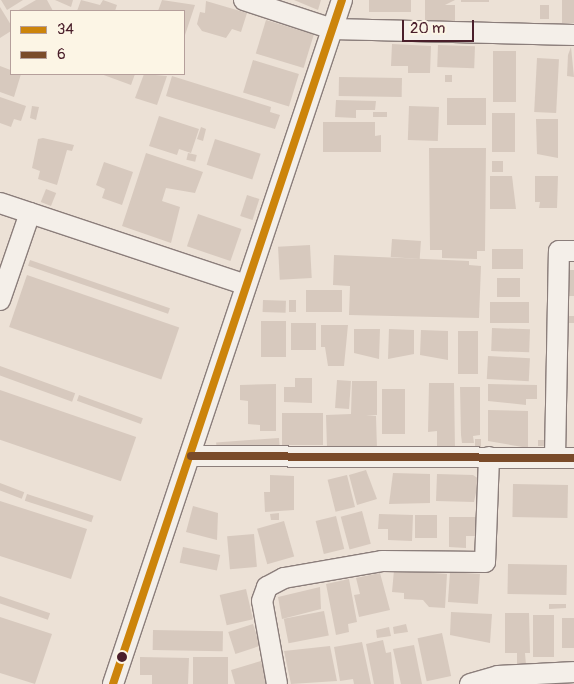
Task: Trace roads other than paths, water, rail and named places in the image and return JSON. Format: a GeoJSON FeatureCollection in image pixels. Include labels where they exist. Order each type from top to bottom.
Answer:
{"type":"FeatureCollection","features":[{"type":"Feature","properties":{"kind":"street"},"geometry":{"type":"LineString","coordinates":[[244,0],[332,29],[574,35]]}},
{"type":"Feature","properties":{"kind":"street"},"geometry":{"type":"LineString","coordinates":[[113,684],[191,456],[244,284],[342,0]]}},
{"type":"Feature","properties":{"kind":"street"},"geometry":{"type":"LineString","coordinates":[[0,203],[244,284]]}},
{"type":"Feature","properties":{"kind":"street"},"geometry":{"type":"LineString","coordinates":[[0,300],[30,213]]}},
{"type":"Feature","properties":{"kind":"street"},"geometry":{"type":"LineString","coordinates":[[191,456],[564,458],[559,251],[574,251]]}},
{"type":"Feature","properties":{"kind":"street"},"geometry":{"type":"LineString","coordinates":[[277,684],[262,601],[267,587],[284,578],[382,562],[485,562],[489,457]]}},
{"type":"Feature","properties":{"kind":"street"},"geometry":{"type":"LineString","coordinates":[[470,684],[574,672]]}}]}
